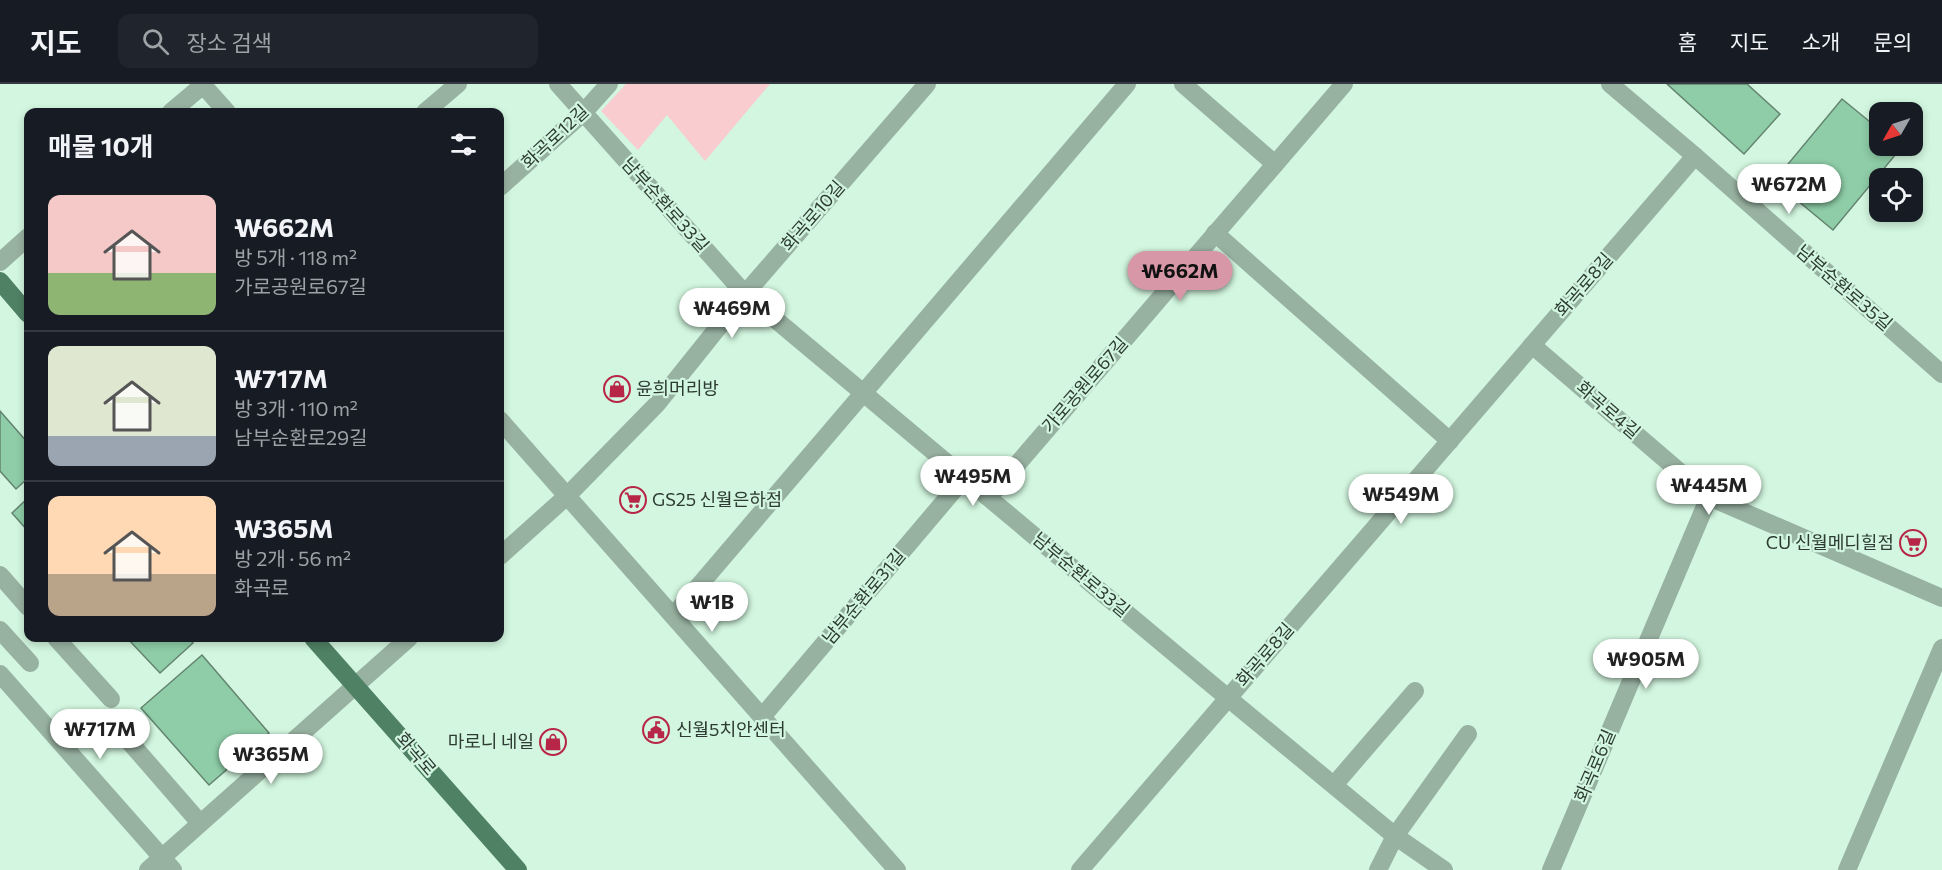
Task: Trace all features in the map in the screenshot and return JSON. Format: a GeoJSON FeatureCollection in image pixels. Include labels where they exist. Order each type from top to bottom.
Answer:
{"type":"FeatureCollection","features":[{"type":"Feature","properties":{"kind":"main road"},"geometry":{"type":"LineString","coordinates":[[0,281],[24,309]]}},
{"type":"Feature","properties":{"kind":"main road","name":"화곡로"},"geometry":{"type":"LineString","coordinates":[[317,642],[518,870]]}},
{"type":"Feature","properties":{"kind":"street"},"geometry":{"type":"LineString","coordinates":[[430,108],[458,84]]}},
{"type":"Feature","properties":{"kind":"street","name":"남부순환로33길"},"geometry":{"type":"LineString","coordinates":[[558,84],[745,294],[862,394],[965,477],[1395,836],[1444,870]]}},
{"type":"Feature","properties":{"kind":"street","name":"화곡로12길"},"geometry":{"type":"LineString","coordinates":[[504,183],[583,113],[609,84]]}},
{"type":"Feature","properties":{"kind":"street","name":"화곡로10길"},"geometry":{"type":"LineString","coordinates":[[504,552],[567,496],[656,405],[745,294],[927,84]]}},
{"type":"Feature","properties":{"kind":"street"},"geometry":{"type":"LineString","coordinates":[[673,616],[1127,84]]}},
{"type":"Feature","properties":{"kind":"street"},"geometry":{"type":"LineString","coordinates":[[1183,84],[1275,164]]}},
{"type":"Feature","properties":{"kind":"street","name":"가로공원로67길"},"geometry":{"type":"LineString","coordinates":[[989,497],[1344,84]]}},
{"type":"Feature","properties":{"kind":"street","name":"남부순환로35길"},"geometry":{"type":"LineString","coordinates":[[1610,84],[1942,374]]}},
{"type":"Feature","properties":{"kind":"street"},"geometry":{"type":"LineString","coordinates":[[176,108],[202,85],[223,108]]}},
{"type":"Feature","properties":{"kind":"street","name":"화곡로8길"},"geometry":{"type":"LineString","coordinates":[[1080,870],[1695,156]]}},
{"type":"Feature","properties":{"kind":"street"},"geometry":{"type":"LineString","coordinates":[[1215,233],[1450,441]]}},
{"type":"Feature","properties":{"kind":"street"},"geometry":{"type":"LineString","coordinates":[[0,262],[24,241]]}},
{"type":"Feature","properties":{"kind":"street","name":"화곡로4길"},"geometry":{"type":"LineString","coordinates":[[1532,345],[1709,497],[1942,598]]}},
{"type":"Feature","properties":{"kind":"street"},"geometry":{"type":"LineString","coordinates":[[504,425],[897,870]]}},
{"type":"Feature","properties":{"kind":"street","name":"남부순환로31길"},"geometry":{"type":"LineString","coordinates":[[762,717],[965,477]]}},
{"type":"Feature","properties":{"kind":"street","name":"화곡로6길"},"geometry":{"type":"LineString","coordinates":[[1551,870],[1709,497]]}},
{"type":"Feature","properties":{"kind":"street"},"geometry":{"type":"LineString","coordinates":[[0,575],[24,602]]}},
{"type":"Feature","properties":{"kind":"street"},"geometry":{"type":"LineString","coordinates":[[0,630],[30,663]]}},
{"type":"Feature","properties":{"kind":"street"},"geometry":{"type":"LineString","coordinates":[[60,642],[111,699]]}},
{"type":"Feature","properties":{"kind":"street"},"geometry":{"type":"LineString","coordinates":[[148,870],[167,864],[201,823],[404,642]]}},
{"type":"Feature","properties":{"kind":"street"},"geometry":{"type":"LineString","coordinates":[[1847,870],[1942,648]]}},
{"type":"Feature","properties":{"kind":"street"},"geometry":{"type":"LineString","coordinates":[[0,674],[167,864]]}},
{"type":"Feature","properties":{"kind":"street"},"geometry":{"type":"LineString","coordinates":[[1334,785],[1415,691]]}},
{"type":"Feature","properties":{"kind":"street"},"geometry":{"type":"LineString","coordinates":[[1378,870],[1395,836],[1468,734]]}},
{"type":"Feature","properties":{"kind":"street"},"geometry":{"type":"LineString","coordinates":[[127,739],[201,823]]}},
{"type":"Feature","properties":{"kind":"shaded area"},"geometry":{"type":"Polygon","coordinates":[[[626,84],[770,84],[705,161],[667,115],[638,150],[601,111],[626,84]]]}},
{"type":"Feature","properties":{"kind":"building"},"geometry":{"type":"Polygon","coordinates":[[[1667,84],[1747,84],[1780,114],[1744,154],[1667,84]]]}},
{"type":"Feature","properties":{"kind":"building"},"geometry":{"type":"Polygon","coordinates":[[[1842,99],[1869,121],[1869,156],[1894,156],[1884,168],[1869,168],[1869,187],[1833,230],[1774,181],[1842,99]]]}},
{"type":"Feature","properties":{"kind":"building"},"geometry":{"type":"Polygon","coordinates":[[[0,411],[24,438],[24,482],[16,489],[0,471],[0,411]]]}},
{"type":"Feature","properties":{"kind":"building"},"geometry":{"type":"Polygon","coordinates":[[[24,502],[24,526],[12,513],[24,502]]]}},
{"type":"Feature","properties":{"kind":"building"},"geometry":{"type":"Polygon","coordinates":[[[131,642],[192,642],[193,643],[160,673],[131,642]]]}},
{"type":"Feature","properties":{"kind":"building"},"geometry":{"type":"Polygon","coordinates":[[[202,655],[269,733],[209,785],[141,708],[202,655]]]}},
{"type":"Feature","properties":{"kind":"place","name":"윤희머리방"},"geometry":{"type":"Point","coordinates":[617,389]}},
{"type":"Feature","properties":{"kind":"place","name":"GS25 신월은하점"},"geometry":{"type":"Point","coordinates":[633,500]}},
{"type":"Feature","properties":{"kind":"place","name":"CU 신월메디힐점"},"geometry":{"type":"Point","coordinates":[1913,543]}},
{"type":"Feature","properties":{"kind":"place","name":"신월5치안센터"},"geometry":{"type":"Point","coordinates":[656,730]}},
{"type":"Feature","properties":{"kind":"place","name":"마로니 네일"},"geometry":{"type":"Point","coordinates":[553,742]}}]}
